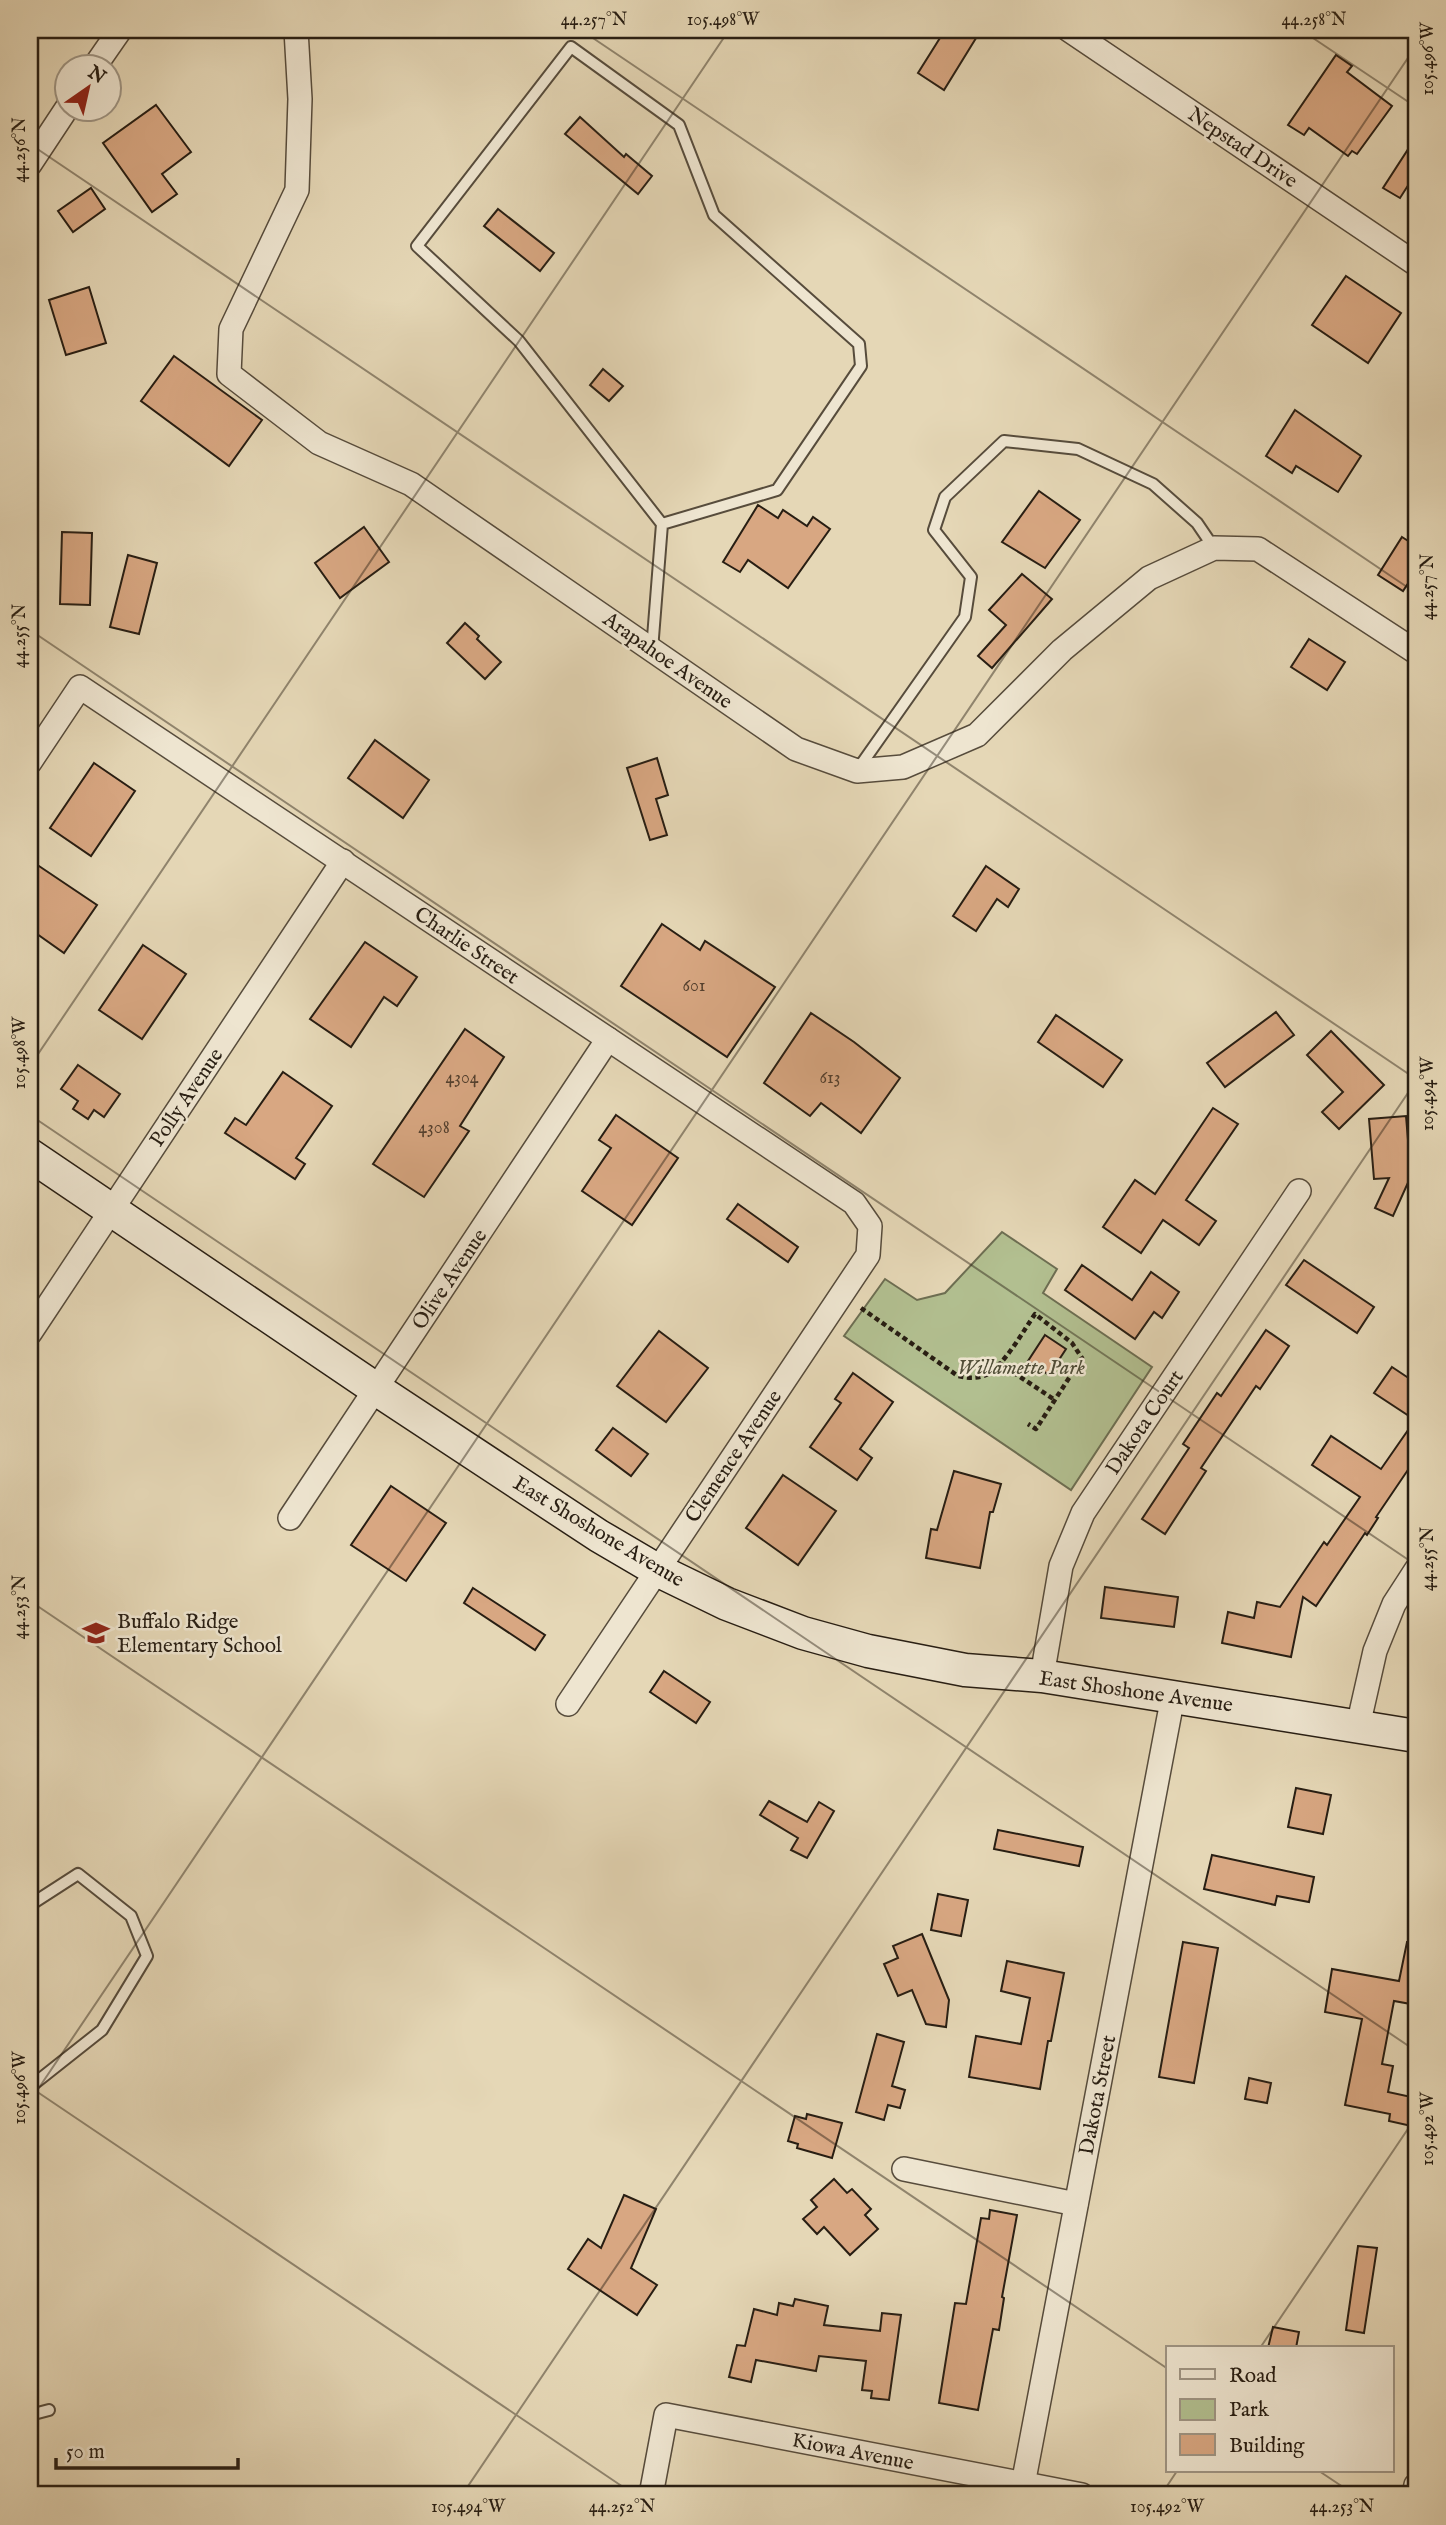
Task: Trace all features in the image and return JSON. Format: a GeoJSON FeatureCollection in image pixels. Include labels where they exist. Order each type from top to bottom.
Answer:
{"type":"FeatureCollection","features":[{"type":"Feature","properties":{"kind":"street"},"geometry":{"type":"LineString","coordinates":[[105,52],[120,30]]}},
{"type":"Feature","properties":{"kind":"street","name":"Arapahoe Avenue"},"geometry":{"type":"LineString","coordinates":[[296,30],[300,99],[297,190],[231,328],[229,373],[319,443],[411,484],[796,749],[856,771],[903,767],[976,735],[1062,650],[1149,578],[1214,548],[1258,550],[1416,652]]}},
{"type":"Feature","properties":{"kind":"street","name":"Nepstad Drive"},"geometry":{"type":"LineString","coordinates":[[1069,30],[1416,264]]}},
{"type":"Feature","properties":{"kind":"street"},"geometry":{"type":"LineString","coordinates":[[30,164],[58,122]]}},
{"type":"Feature","properties":{"kind":"street","name":"Charlie Street"},"geometry":{"type":"LineString","coordinates":[[30,762],[80,687],[854,1203]]}},
{"type":"Feature","properties":{"kind":"street","name":"Polly Avenue"},"geometry":{"type":"LineString","coordinates":[[30,1333],[343,861]]}},
{"type":"Feature","properties":{"kind":"street","name":"Olive Avenue"},"geometry":{"type":"LineString","coordinates":[[290,1518],[608,1039]]}},
{"type":"Feature","properties":{"kind":"street","name":"East Shoshone Avenue"},"geometry":{"type":"LineString","coordinates":[[30,1155],[599,1536],[657,1570],[727,1604],[803,1633],[868,1651],[965,1670],[1042,1676],[1416,1736]]}},
{"type":"Feature","properties":{"kind":"street","name":"Dakota Court"},"geometry":{"type":"LineString","coordinates":[[1042,1676],[1061,1566],[1083,1513],[1299,1191]]}},
{"type":"Feature","properties":{"kind":"street","name":"Clemence Avenue"},"geometry":{"type":"LineString","coordinates":[[568,1704],[868,1255],[870,1226],[854,1203]]}},
{"type":"Feature","properties":{"kind":"street"},"geometry":{"type":"LineString","coordinates":[[1358,1726],[1375,1651],[1394,1604],[1416,1570]]}},
{"type":"Feature","properties":{"kind":"street","name":"Dakota Street"},"geometry":{"type":"LineString","coordinates":[[1022,2490],[1173,1696]]}},
{"type":"Feature","properties":{"kind":"street"},"geometry":{"type":"LineString","coordinates":[[904,2169],[1076,2204]]}},
{"type":"Feature","properties":{"kind":"street","name":"Kiowa Avenue"},"geometry":{"type":"LineString","coordinates":[[651,2495],[666,2414],[1022,2490],[1082,2495]]}},
{"type":"Feature","properties":{"kind":"street"},"geometry":{"type":"LineString","coordinates":[[1414,2495],[1416,2485]]}},
{"type":"Feature","properties":{"kind":"lane"},"geometry":{"type":"LineString","coordinates":[[652,650],[662,524],[519,341],[417,246],[571,47],[680,125],[714,215],[859,344],[861,366],[777,490],[662,524]]}},
{"type":"Feature","properties":{"kind":"lane"},"geometry":{"type":"LineString","coordinates":[[856,771],[965,617],[971,577],[934,530],[945,497],[1004,441],[1078,449],[1153,484],[1198,523],[1214,548]]}},
{"type":"Feature","properties":{"kind":"lane"},"geometry":{"type":"LineString","coordinates":[[30,1905],[78,1874],[131,1916],[147,1956],[102,2030],[30,2087]]}},
{"type":"Feature","properties":{"kind":"lane"},"geometry":{"type":"LineString","coordinates":[[30,2415],[48,2410]]}},
{"type":"Feature","properties":{"kind":"path"},"geometry":{"type":"LineString","coordinates":[[861,1308],[958,1376],[970,1378],[987,1374],[999,1363],[1035,1314],[1072,1343],[1082,1358],[1036,1429],[1028,1424]]}},
{"type":"Feature","properties":{"kind":"path"},"geometry":{"type":"LineString","coordinates":[[999,1363],[1055,1400]]}},
{"type":"Feature","properties":{"kind":"green space","name":"Willamette Park"},"geometry":{"type":"Polygon","coordinates":[[[1002,1232],[1057,1269],[1043,1293],[1152,1367],[1071,1490],[844,1336],[885,1279],[917,1300],[945,1293],[1002,1232]]]}},
{"type":"Feature","properties":{"kind":"building"},"geometry":{"type":"Polygon","coordinates":[[[945,30],[981,30],[944,90],[918,73],[945,30]]]}},
{"type":"Feature","properties":{"kind":"building"},"geometry":{"type":"Polygon","coordinates":[[[1336,55],[1352,66],[1347,72],[1392,106],[1357,154],[1352,151],[1348,156],[1309,128],[1304,135],[1288,125],[1336,55]]]}},
{"type":"Feature","properties":{"kind":"building"},"geometry":{"type":"Polygon","coordinates":[[[156,105],[191,152],[162,174],[177,194],[152,212],[103,143],[156,105]]]}},
{"type":"Feature","properties":{"kind":"building"},"geometry":{"type":"Polygon","coordinates":[[[580,117],[624,157],[626,154],[652,176],[638,194],[565,134],[580,117]]]}},
{"type":"Feature","properties":{"kind":"building"},"geometry":{"type":"Polygon","coordinates":[[[1416,137],[1416,173],[1400,198],[1383,188],[1416,137]]]}},
{"type":"Feature","properties":{"kind":"building"},"geometry":{"type":"Polygon","coordinates":[[[91,188],[105,209],[73,232],[58,211],[91,188]]]}},
{"type":"Feature","properties":{"kind":"building"},"geometry":{"type":"Polygon","coordinates":[[[498,209],[554,253],[540,271],[484,226],[498,209]]]}},
{"type":"Feature","properties":{"kind":"building"},"geometry":{"type":"Polygon","coordinates":[[[1346,276],[1401,313],[1368,363],[1312,325],[1346,276]]]}},
{"type":"Feature","properties":{"kind":"building"},"geometry":{"type":"Polygon","coordinates":[[[89,287],[106,343],[66,355],[49,300],[89,287]]]}},
{"type":"Feature","properties":{"kind":"building"},"geometry":{"type":"Polygon","coordinates":[[[174,356],[262,420],[229,466],[141,401],[174,356]]]}},
{"type":"Feature","properties":{"kind":"building"},"geometry":{"type":"Polygon","coordinates":[[[603,369],[623,386],[609,401],[590,385],[603,369]]]}},
{"type":"Feature","properties":{"kind":"building"},"geometry":{"type":"Polygon","coordinates":[[[1295,410],[1361,456],[1338,492],[1296,466],[1292,473],[1266,456],[1295,410]]]}},
{"type":"Feature","properties":{"kind":"building"},"geometry":{"type":"Polygon","coordinates":[[[1039,491],[1080,520],[1045,568],[1002,542],[1039,491]]]}},
{"type":"Feature","properties":{"kind":"building"},"geometry":{"type":"Polygon","coordinates":[[[758,505],[778,518],[783,510],[807,526],[813,517],[830,529],[788,588],[748,560],[740,572],[723,562],[758,505]]]}},
{"type":"Feature","properties":{"kind":"building"},"geometry":{"type":"Polygon","coordinates":[[[364,527],[389,562],[340,598],[315,563],[364,527]]]}},
{"type":"Feature","properties":{"kind":"building"},"geometry":{"type":"Polygon","coordinates":[[[62,532],[92,533],[90,605],[60,604],[62,532]]]}},
{"type":"Feature","properties":{"kind":"building"},"geometry":{"type":"Polygon","coordinates":[[[1402,537],[1416,546],[1416,571],[1403,591],[1378,575],[1402,537]]]}},
{"type":"Feature","properties":{"kind":"building"},"geometry":{"type":"Polygon","coordinates":[[[128,555],[157,563],[139,634],[110,627],[128,555]]]}},
{"type":"Feature","properties":{"kind":"building"},"geometry":{"type":"Polygon","coordinates":[[[1022,574],[1052,599],[992,668],[978,656],[1006,625],[989,610],[1022,574]]]}},
{"type":"Feature","properties":{"kind":"building"},"geometry":{"type":"Polygon","coordinates":[[[465,623],[501,662],[485,679],[447,643],[465,623]]]}},
{"type":"Feature","properties":{"kind":"building"},"geometry":{"type":"Polygon","coordinates":[[[1309,639],[1345,662],[1327,690],[1291,667],[1309,639]]]}},
{"type":"Feature","properties":{"kind":"building"},"geometry":{"type":"Polygon","coordinates":[[[375,740],[429,780],[403,818],[348,778],[375,740]]]}},
{"type":"Feature","properties":{"kind":"building"},"geometry":{"type":"Polygon","coordinates":[[[657,758],[668,795],[656,799],[667,835],[650,840],[627,768],[657,758]]]}},
{"type":"Feature","properties":{"kind":"building"},"geometry":{"type":"Polygon","coordinates":[[[94,763],[135,791],[91,856],[50,828],[94,763]]]}},
{"type":"Feature","properties":{"kind":"building"},"geometry":{"type":"Polygon","coordinates":[[[30,860],[97,905],[64,953],[30,929],[30,860]]]}},
{"type":"Feature","properties":{"kind":"building"},"geometry":{"type":"Polygon","coordinates":[[[986,866],[1019,889],[1008,907],[997,899],[976,931],[953,916],[986,866]]]}},
{"type":"Feature","properties":{"kind":"building"},"geometry":{"type":"Polygon","coordinates":[[[662,924],[700,950],[705,941],[775,987],[727,1057],[621,986],[662,924]]]}},
{"type":"Feature","properties":{"kind":"building"},"geometry":{"type":"Polygon","coordinates":[[[365,942],[417,977],[397,1006],[384,997],[351,1047],[310,1019],[365,942]]]}},
{"type":"Feature","properties":{"kind":"building"},"geometry":{"type":"Polygon","coordinates":[[[143,945],[186,974],[142,1039],[99,1010],[143,945]]]}},
{"type":"Feature","properties":{"kind":"building"},"geometry":{"type":"Polygon","coordinates":[[[1276,1012],[1294,1035],[1225,1087],[1207,1063],[1276,1012]]]}},
{"type":"Feature","properties":{"kind":"building"},"geometry":{"type":"Polygon","coordinates":[[[811,1013],[900,1078],[861,1133],[821,1103],[810,1116],[764,1083],[811,1013]]]}},
{"type":"Feature","properties":{"kind":"building"},"geometry":{"type":"Polygon","coordinates":[[[1056,1015],[1122,1060],[1103,1087],[1038,1042],[1056,1015]]]}},
{"type":"Feature","properties":{"kind":"building"},"geometry":{"type":"Polygon","coordinates":[[[465,1029],[504,1057],[460,1126],[469,1131],[424,1197],[373,1164],[465,1029]]]}},
{"type":"Feature","properties":{"kind":"building"},"geometry":{"type":"Polygon","coordinates":[[[1331,1031],[1384,1085],[1339,1129],[1322,1112],[1343,1092],[1307,1055],[1331,1031]]]}},
{"type":"Feature","properties":{"kind":"building"},"geometry":{"type":"Polygon","coordinates":[[[78,1065],[120,1094],[104,1117],[94,1110],[88,1119],[73,1109],[78,1101],[61,1089],[78,1065]]]}},
{"type":"Feature","properties":{"kind":"building"},"geometry":{"type":"Polygon","coordinates":[[[283,1072],[332,1106],[296,1158],[305,1164],[295,1179],[225,1133],[235,1118],[246,1125],[283,1072]]]}},
{"type":"Feature","properties":{"kind":"building"},"geometry":{"type":"Polygon","coordinates":[[[1213,1108],[1238,1124],[1186,1200],[1216,1221],[1199,1245],[1163,1220],[1141,1253],[1103,1227],[1135,1180],[1155,1194],[1213,1108]]]}},
{"type":"Feature","properties":{"kind":"building"},"geometry":{"type":"Polygon","coordinates":[[[616,1115],[678,1158],[632,1225],[582,1191],[611,1148],[599,1140],[616,1115]]]}},
{"type":"Feature","properties":{"kind":"building"},"geometry":{"type":"Polygon","coordinates":[[[1406,1116],[1411,1176],[1393,1216],[1375,1208],[1389,1178],[1374,1179],[1369,1119],[1406,1116]]]}},
{"type":"Feature","properties":{"kind":"building"},"geometry":{"type":"Polygon","coordinates":[[[738,1204],[798,1247],[788,1262],[727,1219],[738,1204]]]}},
{"type":"Feature","properties":{"kind":"building"},"geometry":{"type":"Polygon","coordinates":[[[1304,1260],[1374,1307],[1357,1333],[1286,1285],[1304,1260]]]}},
{"type":"Feature","properties":{"kind":"building"},"geometry":{"type":"Polygon","coordinates":[[[1082,1265],[1132,1300],[1151,1272],[1179,1292],[1162,1318],[1154,1312],[1135,1339],[1065,1290],[1082,1265]]]}},
{"type":"Feature","properties":{"kind":"building"},"geometry":{"type":"Polygon","coordinates":[[[1266,1330],[1289,1346],[1260,1389],[1256,1386],[1201,1468],[1206,1471],[1165,1534],[1142,1519],[1189,1448],[1183,1444],[1217,1393],[1221,1396],[1266,1330]]]}},
{"type":"Feature","properties":{"kind":"building"},"geometry":{"type":"Polygon","coordinates":[[[659,1331],[708,1368],[666,1422],[617,1386],[659,1331]]]}},
{"type":"Feature","properties":{"kind":"building"},"geometry":{"type":"Polygon","coordinates":[[[1045,1335],[1066,1349],[1049,1375],[1028,1361],[1045,1335]]]}},
{"type":"Feature","properties":{"kind":"building"},"geometry":{"type":"Polygon","coordinates":[[[1392,1367],[1416,1383],[1416,1458],[1367,1535],[1365,1533],[1316,1606],[1303,1597],[1291,1657],[1222,1643],[1228,1612],[1254,1618],[1257,1602],[1280,1607],[1324,1542],[1327,1545],[1360,1497],[1312,1465],[1331,1436],[1381,1469],[1415,1420],[1374,1393],[1392,1367]]]}},
{"type":"Feature","properties":{"kind":"building"},"geometry":{"type":"Polygon","coordinates":[[[853,1373],[893,1402],[860,1449],[872,1458],[857,1480],[810,1447],[841,1403],[835,1399],[853,1373]]]}},
{"type":"Feature","properties":{"kind":"building"},"geometry":{"type":"Polygon","coordinates":[[[613,1428],[648,1454],[631,1476],[596,1450],[613,1428]]]}},
{"type":"Feature","properties":{"kind":"building"},"geometry":{"type":"Polygon","coordinates":[[[954,1471],[1001,1484],[993,1512],[990,1512],[980,1568],[926,1558],[931,1529],[937,1530],[954,1471]]]}},
{"type":"Feature","properties":{"kind":"building"},"geometry":{"type":"Polygon","coordinates":[[[783,1475],[836,1511],[798,1565],[746,1528],[783,1475]]]}},
{"type":"Feature","properties":{"kind":"building"},"geometry":{"type":"Polygon","coordinates":[[[391,1486],[446,1523],[406,1581],[351,1545],[391,1486]]]}},
{"type":"Feature","properties":{"kind":"building"},"geometry":{"type":"Polygon","coordinates":[[[1105,1587],[1178,1597],[1174,1627],[1101,1618],[1105,1587]]]}},
{"type":"Feature","properties":{"kind":"building"},"geometry":{"type":"Polygon","coordinates":[[[473,1588],[545,1635],[535,1650],[464,1603],[473,1588]]]}},
{"type":"Feature","properties":{"kind":"building"},"geometry":{"type":"Polygon","coordinates":[[[664,1671],[710,1702],[696,1723],[650,1692],[664,1671]]]}},
{"type":"Feature","properties":{"kind":"building"},"geometry":{"type":"Polygon","coordinates":[[[1296,1788],[1331,1795],[1323,1834],[1288,1827],[1296,1788]]]}},
{"type":"Feature","properties":{"kind":"building"},"geometry":{"type":"Polygon","coordinates":[[[769,1801],[807,1822],[819,1802],[834,1811],[807,1858],[791,1850],[798,1838],[760,1815],[769,1801]]]}},
{"type":"Feature","properties":{"kind":"building"},"geometry":{"type":"Polygon","coordinates":[[[998,1830],[1083,1847],[1079,1866],[994,1849],[998,1830]]]}},
{"type":"Feature","properties":{"kind":"building"},"geometry":{"type":"Polygon","coordinates":[[[1212,1855],[1314,1877],[1309,1902],[1277,1896],[1275,1905],[1204,1889],[1212,1855]]]}},
{"type":"Feature","properties":{"kind":"building"},"geometry":{"type":"Polygon","coordinates":[[[938,1894],[968,1900],[961,1936],[931,1930],[938,1894]]]}},
{"type":"Feature","properties":{"kind":"building"},"geometry":{"type":"Polygon","coordinates":[[[922,1934],[949,2000],[946,2027],[926,2024],[912,1990],[898,1996],[884,1964],[898,1958],[893,1946],[922,1934]]]}},
{"type":"Feature","properties":{"kind":"building"},"geometry":{"type":"Polygon","coordinates":[[[1183,1942],[1218,1948],[1194,2083],[1159,2077],[1183,1942]]]}},
{"type":"Feature","properties":{"kind":"building"},"geometry":{"type":"Polygon","coordinates":[[[1407,1942],[1416,1943],[1416,2005],[1394,2001],[1382,2064],[1393,2066],[1388,2092],[1416,2098],[1416,2127],[1389,2121],[1390,2114],[1345,2105],[1362,2019],[1325,2012],[1332,1969],[1399,1981],[1407,1942]]]}},
{"type":"Feature","properties":{"kind":"building"},"geometry":{"type":"Polygon","coordinates":[[[1007,1961],[1064,1973],[1040,2089],[969,2077],[976,2036],[1021,2044],[1030,1998],[1001,1991],[1007,1961]]]}},
{"type":"Feature","properties":{"kind":"building"},"geometry":{"type":"Polygon","coordinates":[[[877,2034],[904,2042],[892,2086],[905,2090],[900,2108],[888,2105],[884,2120],[856,2112],[877,2034]]]}},
{"type":"Feature","properties":{"kind":"building"},"geometry":{"type":"Polygon","coordinates":[[[1249,2078],[1271,2083],[1267,2103],[1245,2099],[1249,2078]]]}},
{"type":"Feature","properties":{"kind":"building"},"geometry":{"type":"Polygon","coordinates":[[[807,2114],[842,2123],[832,2158],[797,2148],[798,2144],[788,2141],[795,2116],[806,2119],[807,2114]]]}},
{"type":"Feature","properties":{"kind":"building"},"geometry":{"type":"Polygon","coordinates":[[[834,2179],[847,2193],[852,2189],[871,2209],[865,2215],[878,2229],[850,2255],[824,2227],[817,2234],[803,2219],[817,2207],[811,2200],[834,2179]]]}},
{"type":"Feature","properties":{"kind":"building"},"geometry":{"type":"Polygon","coordinates":[[[624,2195],[656,2209],[631,2268],[657,2285],[637,2315],[568,2269],[588,2239],[601,2248],[624,2195]]]}},
{"type":"Feature","properties":{"kind":"building"},"geometry":{"type":"Polygon","coordinates":[[[990,2210],[1017,2215],[1002,2297],[999,2330],[993,2329],[978,2410],[939,2403],[955,2303],[966,2304],[981,2218],[989,2219],[990,2210]]]}},
{"type":"Feature","properties":{"kind":"building"},"geometry":{"type":"Polygon","coordinates":[[[1358,2246],[1377,2248],[1364,2333],[1346,2330],[1358,2246]]]}},
{"type":"Feature","properties":{"kind":"building"},"geometry":{"type":"Polygon","coordinates":[[[795,2299],[828,2306],[824,2325],[880,2331],[882,2313],[901,2315],[889,2400],[871,2398],[872,2391],[862,2390],[866,2361],[819,2356],[816,2371],[756,2360],[751,2382],[729,2377],[737,2345],[745,2346],[754,2309],[777,2315],[779,2303],[793,2306],[795,2299]]]}},
{"type":"Feature","properties":{"kind":"building"},"geometry":{"type":"Polygon","coordinates":[[[1273,2327],[1299,2332],[1296,2346],[1268,2346],[1273,2327]]]}},
{"type":"Feature","properties":{"kind":"place","name":"Buffalo Ridge Elementary School"},"geometry":{"type":"Point","coordinates":[96,1633]}}]}
